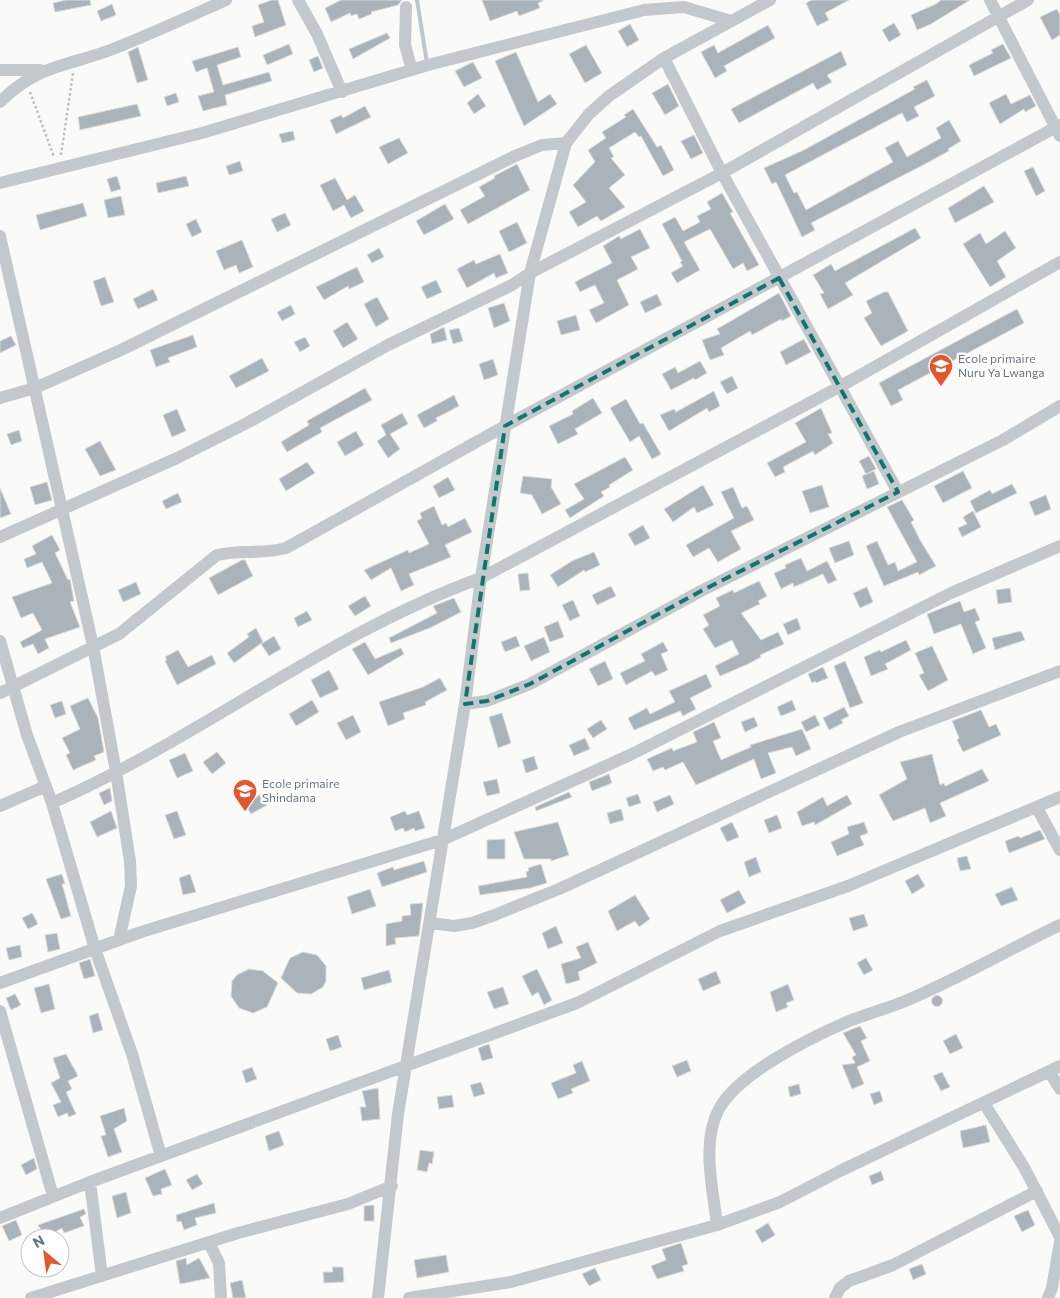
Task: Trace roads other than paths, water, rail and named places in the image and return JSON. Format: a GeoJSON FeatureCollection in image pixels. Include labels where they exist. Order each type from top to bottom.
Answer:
{"type":"FeatureCollection","features":[{"type":"Feature","properties":{"kind":"street"},"geometry":{"type":"LineString","coordinates":[[0,102],[26,79],[43,70],[74,62],[144,37],[226,0]]}},
{"type":"Feature","properties":{"kind":"street"},"geometry":{"type":"LineString","coordinates":[[298,0],[318,34],[342,92]]}},
{"type":"Feature","properties":{"kind":"street"},"geometry":{"type":"LineString","coordinates":[[378,1298],[392,1186],[398,1114],[465,704],[481,578],[530,272],[566,143],[589,114],[609,96],[664,58],[770,0]]}},
{"type":"Feature","properties":{"kind":"street"},"geometry":{"type":"LineString","coordinates":[[0,693],[119,634],[217,556],[233,551],[268,553],[286,548],[505,426],[1058,130],[990,0]]}},
{"type":"Feature","properties":{"kind":"street"},"geometry":{"type":"LineString","coordinates":[[0,537],[178,458],[245,424],[388,345],[512,285],[530,272],[722,173],[1028,0]]}},
{"type":"Feature","properties":{"kind":"street"},"geometry":{"type":"LineString","coordinates":[[406,7],[405,45],[412,70]]}},
{"type":"Feature","properties":{"kind":"street"},"geometry":{"type":"LineString","coordinates":[[0,183],[59,170],[202,133],[412,70],[644,10],[684,7],[731,21]]}},
{"type":"Feature","properties":{"kind":"street"},"geometry":{"type":"LineString","coordinates":[[664,58],[722,173],[898,492]]}},
{"type":"Feature","properties":{"kind":"street"},"geometry":{"type":"LineString","coordinates":[[0,70],[43,70]]}},
{"type":"Feature","properties":{"kind":"street"},"geometry":{"type":"LineString","coordinates":[[0,398],[35,388],[222,301],[515,156],[542,145],[566,143]]}},
{"type":"Feature","properties":{"kind":"street"},"geometry":{"type":"LineString","coordinates":[[0,236],[93,646],[116,772],[130,861],[131,886],[119,940]]}},
{"type":"Feature","properties":{"kind":"street"},"geometry":{"type":"LineString","coordinates":[[52,803],[116,772],[334,646],[433,597],[481,578],[841,386],[1060,262]]}},
{"type":"Feature","properties":{"kind":"street"},"geometry":{"type":"LineString","coordinates":[[465,704],[487,701],[530,684],[701,591],[1003,440],[1060,406]]}},
{"type":"Feature","properties":{"kind":"street"},"geometry":{"type":"LineString","coordinates":[[0,983],[119,940],[442,840],[647,746],[926,605],[1060,546]]}},
{"type":"Feature","properties":{"kind":"street"},"geometry":{"type":"LineString","coordinates":[[0,641],[27,736],[52,803],[95,949],[132,1054],[161,1156]]}},
{"type":"Feature","properties":{"kind":"street"},"geometry":{"type":"LineString","coordinates":[[430,923],[454,926],[472,923],[492,916],[559,889],[898,732],[1060,671]]}},
{"type":"Feature","properties":{"kind":"street"},"geometry":{"type":"LineString","coordinates":[[0,806],[46,786]]}},
{"type":"Feature","properties":{"kind":"street"},"geometry":{"type":"LineString","coordinates":[[0,1218],[90,1182],[578,1003],[720,931],[848,886],[1060,797]]}},
{"type":"Feature","properties":{"kind":"street"},"geometry":{"type":"LineString","coordinates":[[1037,808],[1060,850]]}},
{"type":"Feature","properties":{"kind":"street"},"geometry":{"type":"LineString","coordinates":[[717,1225],[710,1143],[712,1127],[718,1110],[729,1092],[756,1072],[825,1032],[909,1000],[1060,925]]}},
{"type":"Feature","properties":{"kind":"street"},"geometry":{"type":"LineString","coordinates":[[0,1012],[53,1196]]}},
{"type":"Feature","properties":{"kind":"street"},"geometry":{"type":"LineString","coordinates":[[409,1298],[511,1282],[717,1225],[780,1202],[891,1146],[1055,1068],[1060,1089]]}},
{"type":"Feature","properties":{"kind":"street"},"geometry":{"type":"LineString","coordinates":[[984,1103],[1037,1191],[1060,1237]]}},
{"type":"Feature","properties":{"kind":"street"},"geometry":{"type":"LineString","coordinates":[[90,1182],[102,1276]]}},
{"type":"Feature","properties":{"kind":"street"},"geometry":{"type":"LineString","coordinates":[[31,1298],[209,1243],[348,1204],[392,1186]]}},
{"type":"Feature","properties":{"kind":"street"},"geometry":{"type":"LineString","coordinates":[[834,1298],[840,1288],[849,1281],[894,1265],[1037,1191]]}},
{"type":"Feature","properties":{"kind":"street"},"geometry":{"type":"LineString","coordinates":[[1048,1298],[1052,1288],[1060,1242]]}},
{"type":"Feature","properties":{"kind":"street"},"geometry":{"type":"LineString","coordinates":[[209,1243],[219,1263],[221,1298]]}},
{"type":"Feature","properties":{"kind":"waterway"},"geometry":{"type":"LineString","coordinates":[[417,0],[427,63]]}},
{"type":"Feature","properties":{"kind":"place","name":"Ecole primaire Nuru Ya Lwanga"},"geometry":{"type":"Point","coordinates":[941,387]}},
{"type":"Feature","properties":{"kind":"place","name":"Ecole primaire Shindama"},"geometry":{"type":"Point","coordinates":[245,812]}}]}
